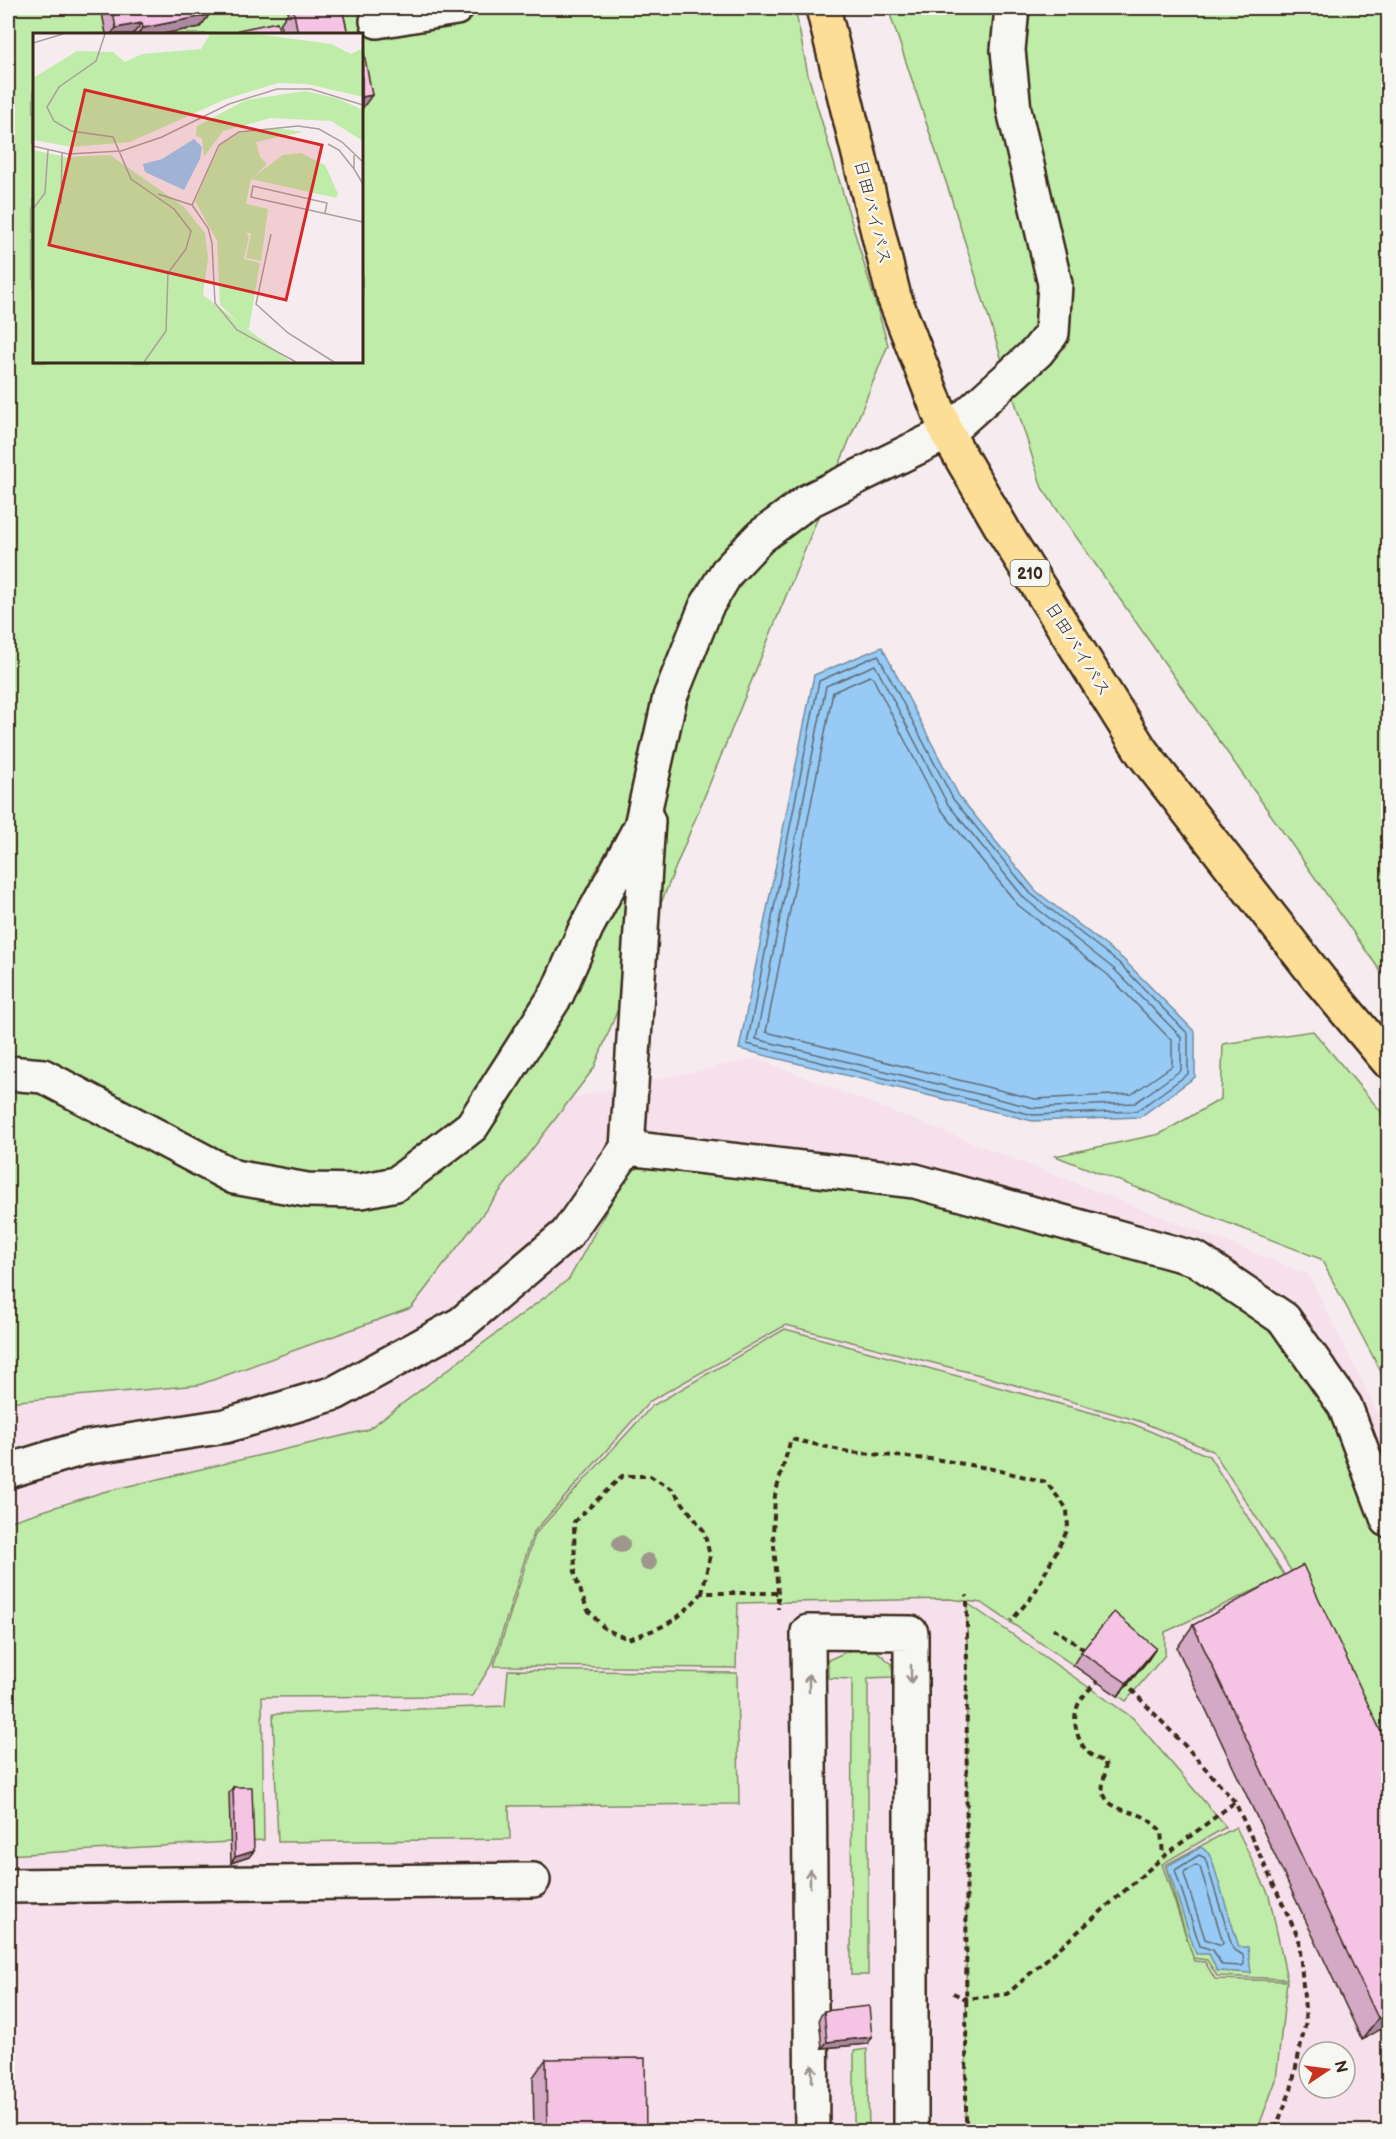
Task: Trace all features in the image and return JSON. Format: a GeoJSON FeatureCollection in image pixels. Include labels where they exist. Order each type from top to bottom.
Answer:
{"type":"FeatureCollection","features":[{"type":"Feature","properties":{"kind":"highway","name":"日田バイパス"},"geometry":{"type":"LineString","coordinates":[[823,8],[894,297],[947,433],[1010,542],[1142,752],[1319,979],[1389,1062]]}},
{"type":"Feature","properties":{"kind":"street"},"geometry":{"type":"LineString","coordinates":[[377,21],[456,8]]}},
{"type":"Feature","properties":{"kind":"street"},"geometry":{"type":"LineString","coordinates":[[8,1073],[43,1076],[234,1177],[307,1190],[361,1191],[396,1184],[472,1125],[557,994],[586,928],[641,826],[670,697],[706,607],[727,572],[760,537],[808,501],[947,433],[1037,352],[1052,333],[1055,284],[1014,110],[1008,50],[1012,8]]}},
{"type":"Feature","properties":{"kind":"street"},"geometry":{"type":"LineString","coordinates":[[8,1471],[83,1448],[225,1426],[335,1393],[461,1324],[567,1234],[627,1148],[651,784]]}},
{"type":"Feature","properties":{"kind":"street"},"geometry":{"type":"LineString","coordinates":[[627,1148],[915,1181],[1196,1259],[1284,1319],[1345,1406],[1389,1520]]}},
{"type":"Feature","properties":{"kind":"street"},"geometry":{"type":"LineString","coordinates":[[812,2132],[808,1632],[911,1633],[911,2132]]}},
{"type":"Feature","properties":{"kind":"street"},"geometry":{"type":"LineString","coordinates":[[8,1886],[533,1880]]}},
{"type":"Feature","properties":{"kind":"path"},"geometry":{"type":"LineString","coordinates":[[778,1615],[773,1534],[775,1495],[791,1439],[849,1452],[940,1460],[988,1468],[1046,1482],[1067,1509],[1068,1529],[1034,1594],[1011,1621]]}},
{"type":"Feature","properties":{"kind":"path"},"geometry":{"type":"LineString","coordinates":[[702,1593],[710,1556],[704,1531],[672,1489],[650,1476],[622,1476],[574,1522],[575,1576],[587,1609],[605,1629],[628,1639],[663,1628],[681,1616],[702,1593],[778,1593]]}},
{"type":"Feature","properties":{"kind":"path"},"geometry":{"type":"LineString","coordinates":[[966,2132],[968,1594]]}},
{"type":"Feature","properties":{"kind":"path"},"geometry":{"type":"LineString","coordinates":[[1053,1628],[1090,1654]]}},
{"type":"Feature","properties":{"kind":"path"},"geometry":{"type":"LineString","coordinates":[[1103,1675],[1079,1702],[1074,1720],[1078,1733],[1084,1749],[1104,1762],[1106,1768],[1102,1791],[1109,1801],[1117,1809],[1134,1812],[1148,1819],[1161,1831],[1163,1857]]}},
{"type":"Feature","properties":{"kind":"path"},"geometry":{"type":"LineString","coordinates":[[1117,1675],[1161,1719],[1234,1802],[1299,1939],[1306,2021],[1291,2090],[1274,2132]]}},
{"type":"Feature","properties":{"kind":"path"},"geometry":{"type":"LineString","coordinates":[[953,1993],[966,1999],[1007,1994],[1163,1857],[1234,1802]]}},
{"type":"Feature","properties":{"kind":"shaded area"},"geometry":{"type":"Polygon","coordinates":[[[756,1058],[1308,1274],[1388,1433],[1388,2131],[8,2132],[8,1344],[91,1201],[756,1058]]]}},
{"type":"Feature","properties":{"kind":"green space"},"geometry":{"type":"Polygon","coordinates":[[[8,8],[795,8],[808,75],[888,345],[594,1068],[411,1308],[199,1385],[8,1402],[8,8]]]}},
{"type":"Feature","properties":{"kind":"green space"},"geometry":{"type":"Polygon","coordinates":[[[888,8],[1388,8],[1388,982],[1042,488],[949,191],[888,8]]]}},
{"type":"Feature","properties":{"kind":"green space"},"geometry":{"type":"Polygon","coordinates":[[[1313,1031],[1388,1120],[1388,1385],[1321,1259],[1055,1156],[1160,1134],[1221,1099],[1223,1044],[1313,1031]]]}},
{"type":"Feature","properties":{"kind":"green space"},"geometry":{"type":"Polygon","coordinates":[[[663,1159],[911,1192],[1192,1270],[1275,1326],[1340,1414],[1388,1545],[1388,1778],[1292,1572],[1213,1451],[1139,1421],[984,1376],[786,1325],[650,1401],[533,1533],[493,1662],[472,1696],[262,1697],[264,1840],[8,1855],[8,1522],[103,1492],[367,1430],[569,1279],[628,1172],[663,1159]]]}},
{"type":"Feature","properties":{"kind":"green space"},"geometry":{"type":"Polygon","coordinates":[[[785,1329],[1133,1424],[1209,1456],[1285,1576],[1165,1632],[1165,1655],[1126,1701],[982,1603],[949,1599],[738,1603],[736,1668],[494,1666],[535,1534],[652,1406],[785,1329]]]}},
{"type":"Feature","properties":{"kind":"green space"},"geometry":{"type":"Polygon","coordinates":[[[967,1603],[1133,1718],[1226,1827],[1162,1864],[1193,1957],[1165,1865],[1236,1827],[1269,1895],[1287,1979],[1217,1976],[1207,1960],[1193,1958],[1194,1961],[1205,1962],[1215,1979],[1287,1981],[1276,2080],[1257,2131],[966,2132],[967,1603]]]}},
{"type":"Feature","properties":{"kind":"green space"},"geometry":{"type":"Polygon","coordinates":[[[853,1649],[874,1649],[892,1664],[893,1677],[868,1678],[868,1975],[851,1975],[852,1679],[828,1678],[828,1660],[853,1649]]]}},
{"type":"Feature","properties":{"kind":"green space"},"geometry":{"type":"Polygon","coordinates":[[[508,1670],[737,1673],[739,1804],[509,1806],[510,1839],[278,1842],[273,1714],[505,1706],[508,1670]]]}},
{"type":"Feature","properties":{"kind":"green space"},"geometry":{"type":"Polygon","coordinates":[[[867,2049],[869,2131],[854,2131],[854,2051],[867,2049]]]}},
{"type":"Feature","properties":{"kind":"water"},"geometry":{"type":"Polygon","coordinates":[[[882,647],[959,796],[1036,891],[1123,959],[1195,1032],[1195,1077],[1140,1117],[1033,1121],[739,1049],[814,675],[882,647]]]}},
{"type":"Feature","properties":{"kind":"water"},"geometry":{"type":"Polygon","coordinates":[[[1201,1847],[1210,1854],[1239,1947],[1248,1947],[1251,1973],[1217,1971],[1209,1954],[1196,1954],[1167,1866],[1201,1847]]]}},
{"type":"Feature","properties":{"kind":"building"},"geometry":{"type":"Polygon","coordinates":[[[112,8],[207,8],[209,15],[143,28],[142,23],[116,28],[112,8]]]}},
{"type":"Feature","properties":{"kind":"building"},"geometry":{"type":"Polygon","coordinates":[[[293,8],[342,8],[348,33],[298,33],[293,8]]]}},
{"type":"Feature","properties":{"kind":"building"},"geometry":{"type":"Polygon","coordinates":[[[277,22],[280,33],[239,33],[238,30],[277,22]]]}},
{"type":"Feature","properties":{"kind":"building"},"geometry":{"type":"Polygon","coordinates":[[[363,48],[372,95],[363,97],[363,48]]]}},
{"type":"Feature","properties":{"kind":"building"},"geometry":{"type":"Polygon","coordinates":[[[1303,1565],[1389,1749],[1389,2011],[1378,2018],[1193,1625],[1303,1565]]]}},
{"type":"Feature","properties":{"kind":"building"},"geometry":{"type":"Polygon","coordinates":[[[1114,1612],[1156,1648],[1127,1683],[1081,1652],[1114,1612]]]}},
{"type":"Feature","properties":{"kind":"building"},"geometry":{"type":"Polygon","coordinates":[[[233,1787],[252,1787],[254,1851],[235,1857],[233,1787]]]}},
{"type":"Feature","properties":{"kind":"building"},"geometry":{"type":"Polygon","coordinates":[[[869,2006],[872,2037],[827,2042],[824,2011],[869,2006]]]}},
{"type":"Feature","properties":{"kind":"building"},"geometry":{"type":"Polygon","coordinates":[[[645,2058],[646,2132],[547,2132],[546,2059],[645,2058]]]}},
{"type":"Feature","properties":{"kind":"building"},"geometry":{"type":"Polygon","coordinates":[[[1303,2125],[1319,2132],[1300,2132],[1303,2125]]]}}]}
